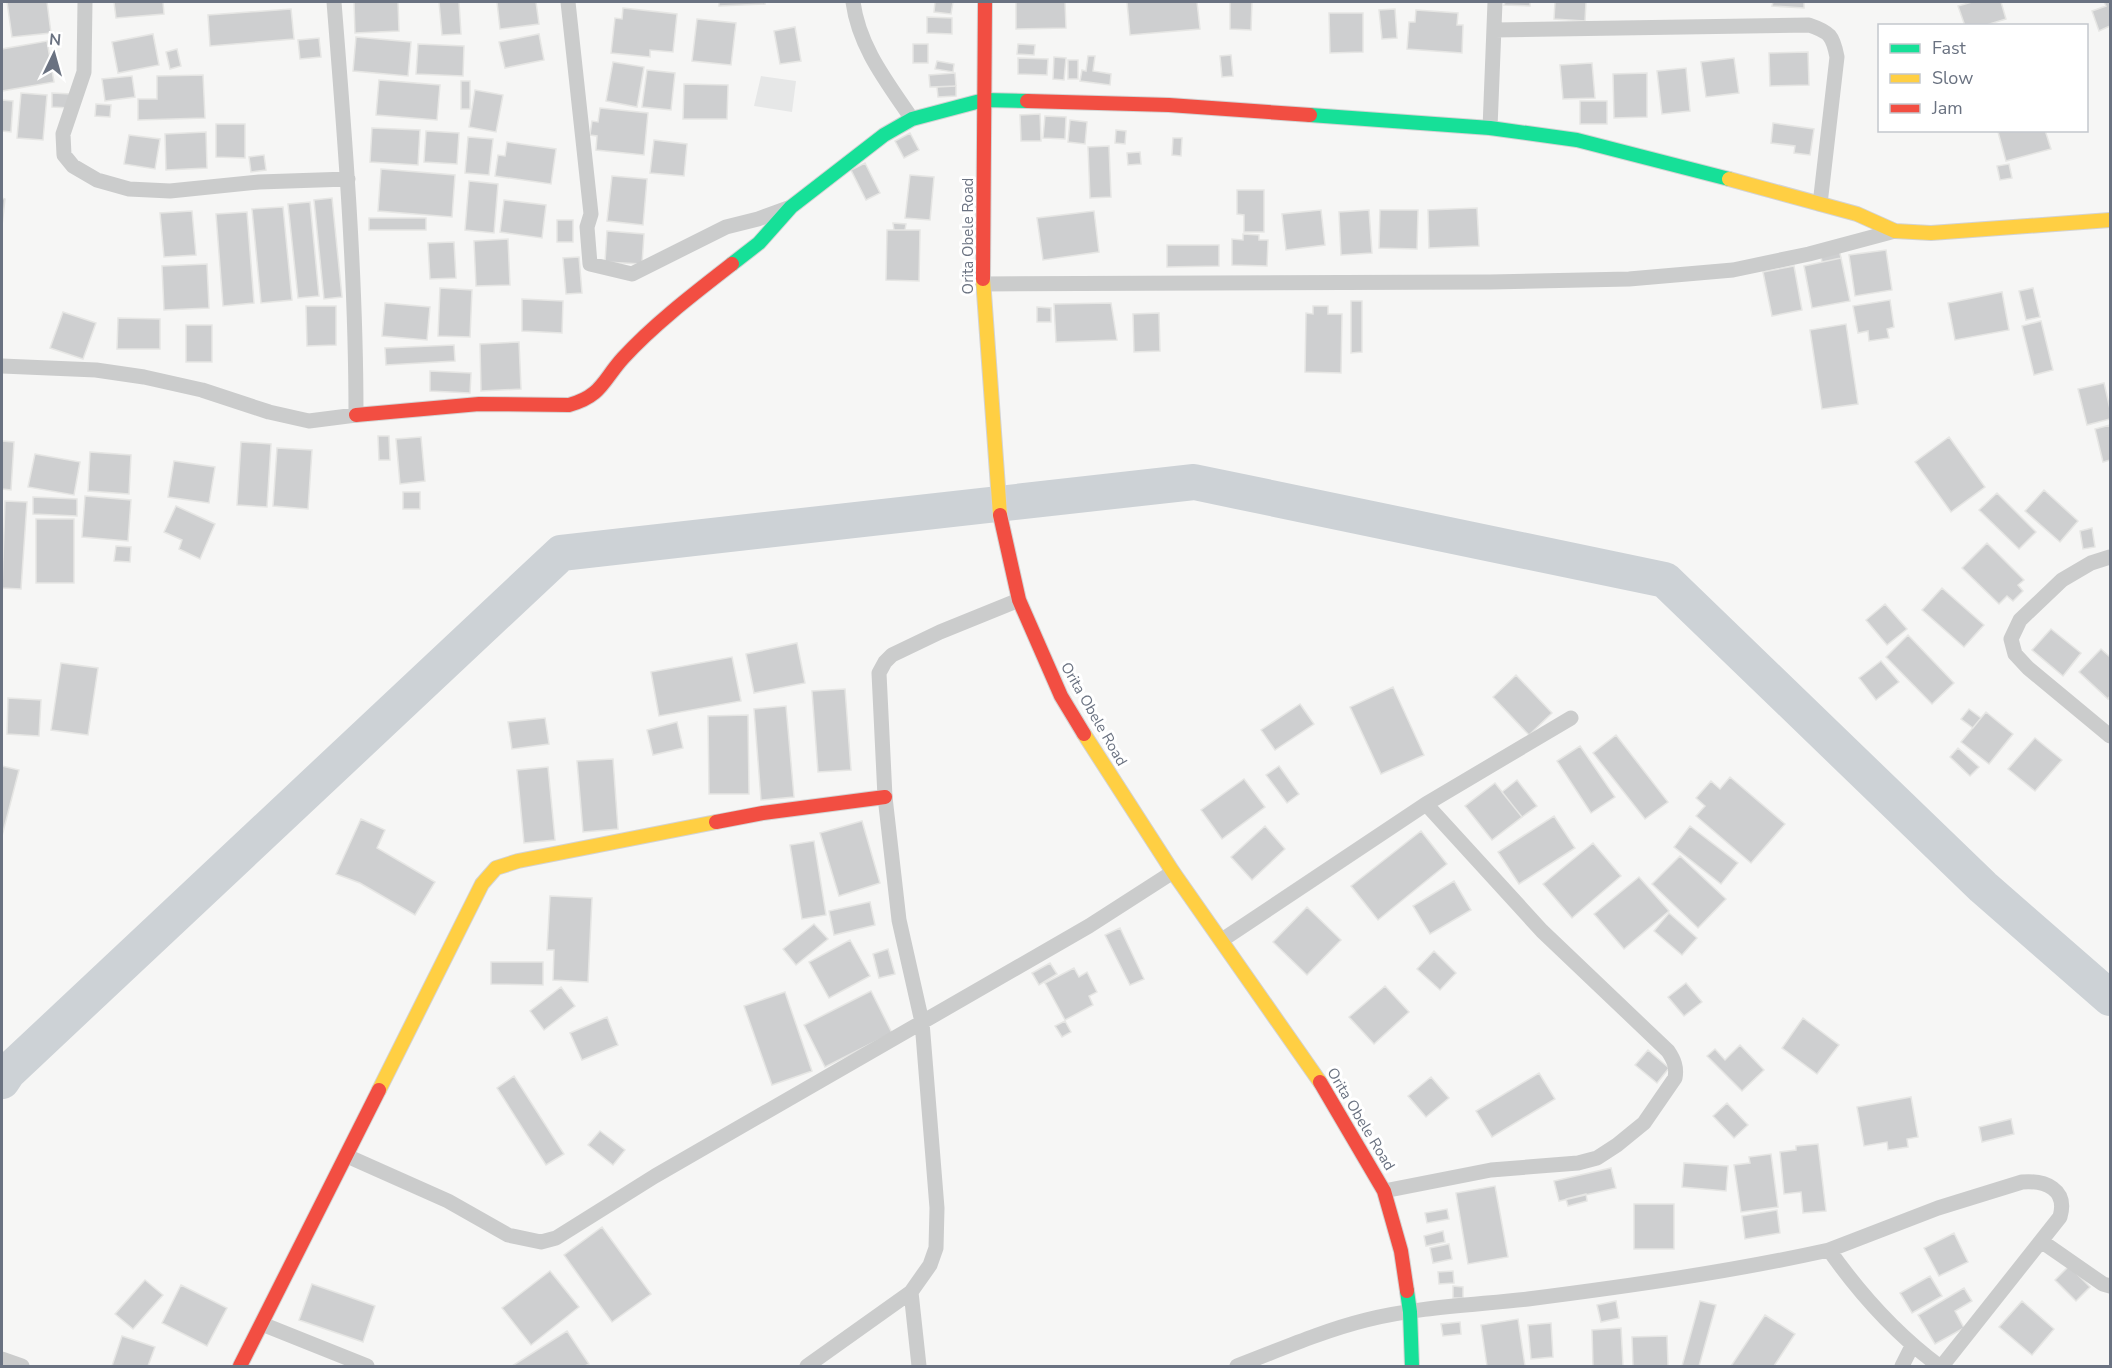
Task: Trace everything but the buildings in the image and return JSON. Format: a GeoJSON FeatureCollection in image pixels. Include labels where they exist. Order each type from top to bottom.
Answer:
{"type":"FeatureCollection","features":[{"type":"Feature","properties":{"kind":"street"},"geometry":{"type":"LineString","coordinates":[[85,2],[84,72],[63,134],[64,155],[73,166],[97,180],[129,189],[170,191],[259,182],[348,179]]}},
{"type":"Feature","properties":{"kind":"street"},"geometry":{"type":"LineString","coordinates":[[334,2],[348,179],[356,351],[356,415]]}},
{"type":"Feature","properties":{"kind":"street"},"geometry":{"type":"LineString","coordinates":[[568,2],[591,214],[587,227],[590,264],[632,274],[726,227],[791,207]]}},
{"type":"Feature","properties":{"kind":"street"},"geometry":{"type":"LineString","coordinates":[[852,2],[855,21],[862,40],[912,119]]}},
{"type":"Feature","properties":{"kind":"street","name":"Orita Obele Road"},"geometry":{"type":"LineString","coordinates":[[985,2],[983,284],[998,506],[1020,600],[1029,628],[1061,696],[1099,758],[1173,872],[1329,1094],[1384,1191],[1401,1251],[1410,1312],[1412,1366]]}},
{"type":"Feature","properties":{"kind":"street"},"geometry":{"type":"LineString","coordinates":[[1490,128],[1495,2]]}},
{"type":"Feature","properties":{"kind":"street"},"geometry":{"type":"LineString","coordinates":[[1495,30],[1809,25],[1824,30],[1834,40],[1837,57],[1820,204]]}},
{"type":"Feature","properties":{"kind":"street"},"geometry":{"type":"LineString","coordinates":[[2,366],[96,369],[144,377],[202,390],[269,412],[309,421],[479,404],[569,405],[583,401],[601,388],[623,358],[688,298],[759,243],[791,207],[884,135],[912,119],[984,100],[1169,105],[1490,128],[1589,143],[1656,159],[1857,214],[1895,231]]}},
{"type":"Feature","properties":{"kind":"street"},"geometry":{"type":"LineString","coordinates":[[983,284],[1490,282],[1629,279],[1733,270],[1809,254],[1895,231],[1931,233],[2110,220]]}},
{"type":"Feature","properties":{"kind":"street"},"geometry":{"type":"LineString","coordinates":[[2110,557],[2091,563],[2062,580],[2020,620],[2011,639],[2015,654],[2028,668],[2110,736]]}},
{"type":"Feature","properties":{"kind":"street"},"geometry":{"type":"LineString","coordinates":[[807,1366],[911,1292],[930,1265],[936,1248],[937,1208],[922,1022],[899,920],[885,796],[879,673],[892,655],[940,632],[1020,600]]}},
{"type":"Feature","properties":{"kind":"street"},"geometry":{"type":"LineString","coordinates":[[1222,940],[1426,804],[1570,718]]}},
{"type":"Feature","properties":{"kind":"street"},"geometry":{"type":"LineString","coordinates":[[240,1366],[482,884],[496,868],[518,861],[763,813],[885,796]]}},
{"type":"Feature","properties":{"kind":"street"},"geometry":{"type":"LineString","coordinates":[[1384,1191],[1491,1170],[1578,1163],[1598,1158],[1644,1123],[1675,1077],[1676,1070],[1674,1060],[1668,1051],[1542,931],[1426,804]]}},
{"type":"Feature","properties":{"kind":"street"},"geometry":{"type":"LineString","coordinates":[[347,1155],[448,1201],[508,1235],[541,1242],[556,1238],[655,1176],[1089,926],[1173,872]]}},
{"type":"Feature","properties":{"kind":"street"},"geometry":{"type":"LineString","coordinates":[[1237,1366],[1366,1320],[1410,1312],[1479,1305],[1691,1276],[1829,1250],[1938,1208],[2022,1182],[2035,1181],[2046,1184],[2058,1193],[2063,1206],[2060,1217],[1941,1366],[1912,1346],[1856,1287],[1829,1250]]}},
{"type":"Feature","properties":{"kind":"street"},"geometry":{"type":"LineString","coordinates":[[2041,1240],[2103,1284],[2110,1286]]}},
{"type":"Feature","properties":{"kind":"street"},"geometry":{"type":"LineString","coordinates":[[911,1292],[919,1366]]}},
{"type":"Feature","properties":{"kind":"street"},"geometry":{"type":"LineString","coordinates":[[262,1324],[367,1366]]}},
{"type":"Feature","properties":{"kind":"street"},"geometry":{"type":"LineString","coordinates":[[1902,1366],[1912,1346]]}},
{"type":"Feature","properties":{"kind":"street"},"geometry":{"type":"LineString","coordinates":[[2,1359],[22,1366]]}},
{"type":"Feature","properties":{"kind":"shaded area"},"geometry":{"type":"Polygon","coordinates":[[[761,76],[796,81],[792,112],[754,106],[761,76]]]}},
{"type":"Feature","properties":{"kind":"waterway"},"geometry":{"type":"LineString","coordinates":[[2,1081],[8,1072],[561,553],[1194,482],[1665,580],[1983,887],[2110,998]]}},
{"type":"Feature","properties":{"kind":"traffic: fast"},"geometry":{"type":"LineString","coordinates":[[732,264],[759,243],[791,207],[884,135],[912,119],[984,100],[1027,101]]}},
{"type":"Feature","properties":{"kind":"traffic: fast"},"geometry":{"type":"LineString","coordinates":[[1310,115],[1490,128],[1577,140],[1729,179]]}},
{"type":"Feature","properties":{"kind":"traffic: fast"},"geometry":{"type":"LineString","coordinates":[[1407,1291],[1412,1366]]}},
{"type":"Feature","properties":{"kind":"traffic: slow"},"geometry":{"type":"LineString","coordinates":[[1729,179],[1857,214],[1895,231],[1931,233],[2110,220]]}},
{"type":"Feature","properties":{"kind":"traffic: slow"},"geometry":{"type":"LineString","coordinates":[[983,279],[1000,515]]}},
{"type":"Feature","properties":{"kind":"traffic: slow"},"geometry":{"type":"LineString","coordinates":[[1084,734],[1173,872],[1320,1082]]}},
{"type":"Feature","properties":{"kind":"traffic: slow"},"geometry":{"type":"LineString","coordinates":[[379,1090],[482,884],[496,868],[518,861],[716,822]]}},
{"type":"Feature","properties":{"kind":"traffic: jam"},"geometry":{"type":"LineString","coordinates":[[983,279],[985,2]]}},
{"type":"Feature","properties":{"kind":"traffic: jam"},"geometry":{"type":"LineString","coordinates":[[1027,101],[1169,105],[1310,115]]}},
{"type":"Feature","properties":{"kind":"traffic: jam"},"geometry":{"type":"LineString","coordinates":[[356,415],[479,404],[569,405],[580,401],[595,392],[623,358],[648,333],[732,264]]}},
{"type":"Feature","properties":{"kind":"traffic: jam"},"geometry":{"type":"LineString","coordinates":[[1000,515],[1019,600],[1061,696],[1084,734]]}},
{"type":"Feature","properties":{"kind":"traffic: jam"},"geometry":{"type":"LineString","coordinates":[[716,822],[763,813],[885,797]]}},
{"type":"Feature","properties":{"kind":"traffic: jam"},"geometry":{"type":"LineString","coordinates":[[1320,1082],[1384,1191],[1401,1251],[1407,1291]]}},
{"type":"Feature","properties":{"kind":"traffic: jam"},"geometry":{"type":"LineString","coordinates":[[240,1366],[379,1090]]}}]}
